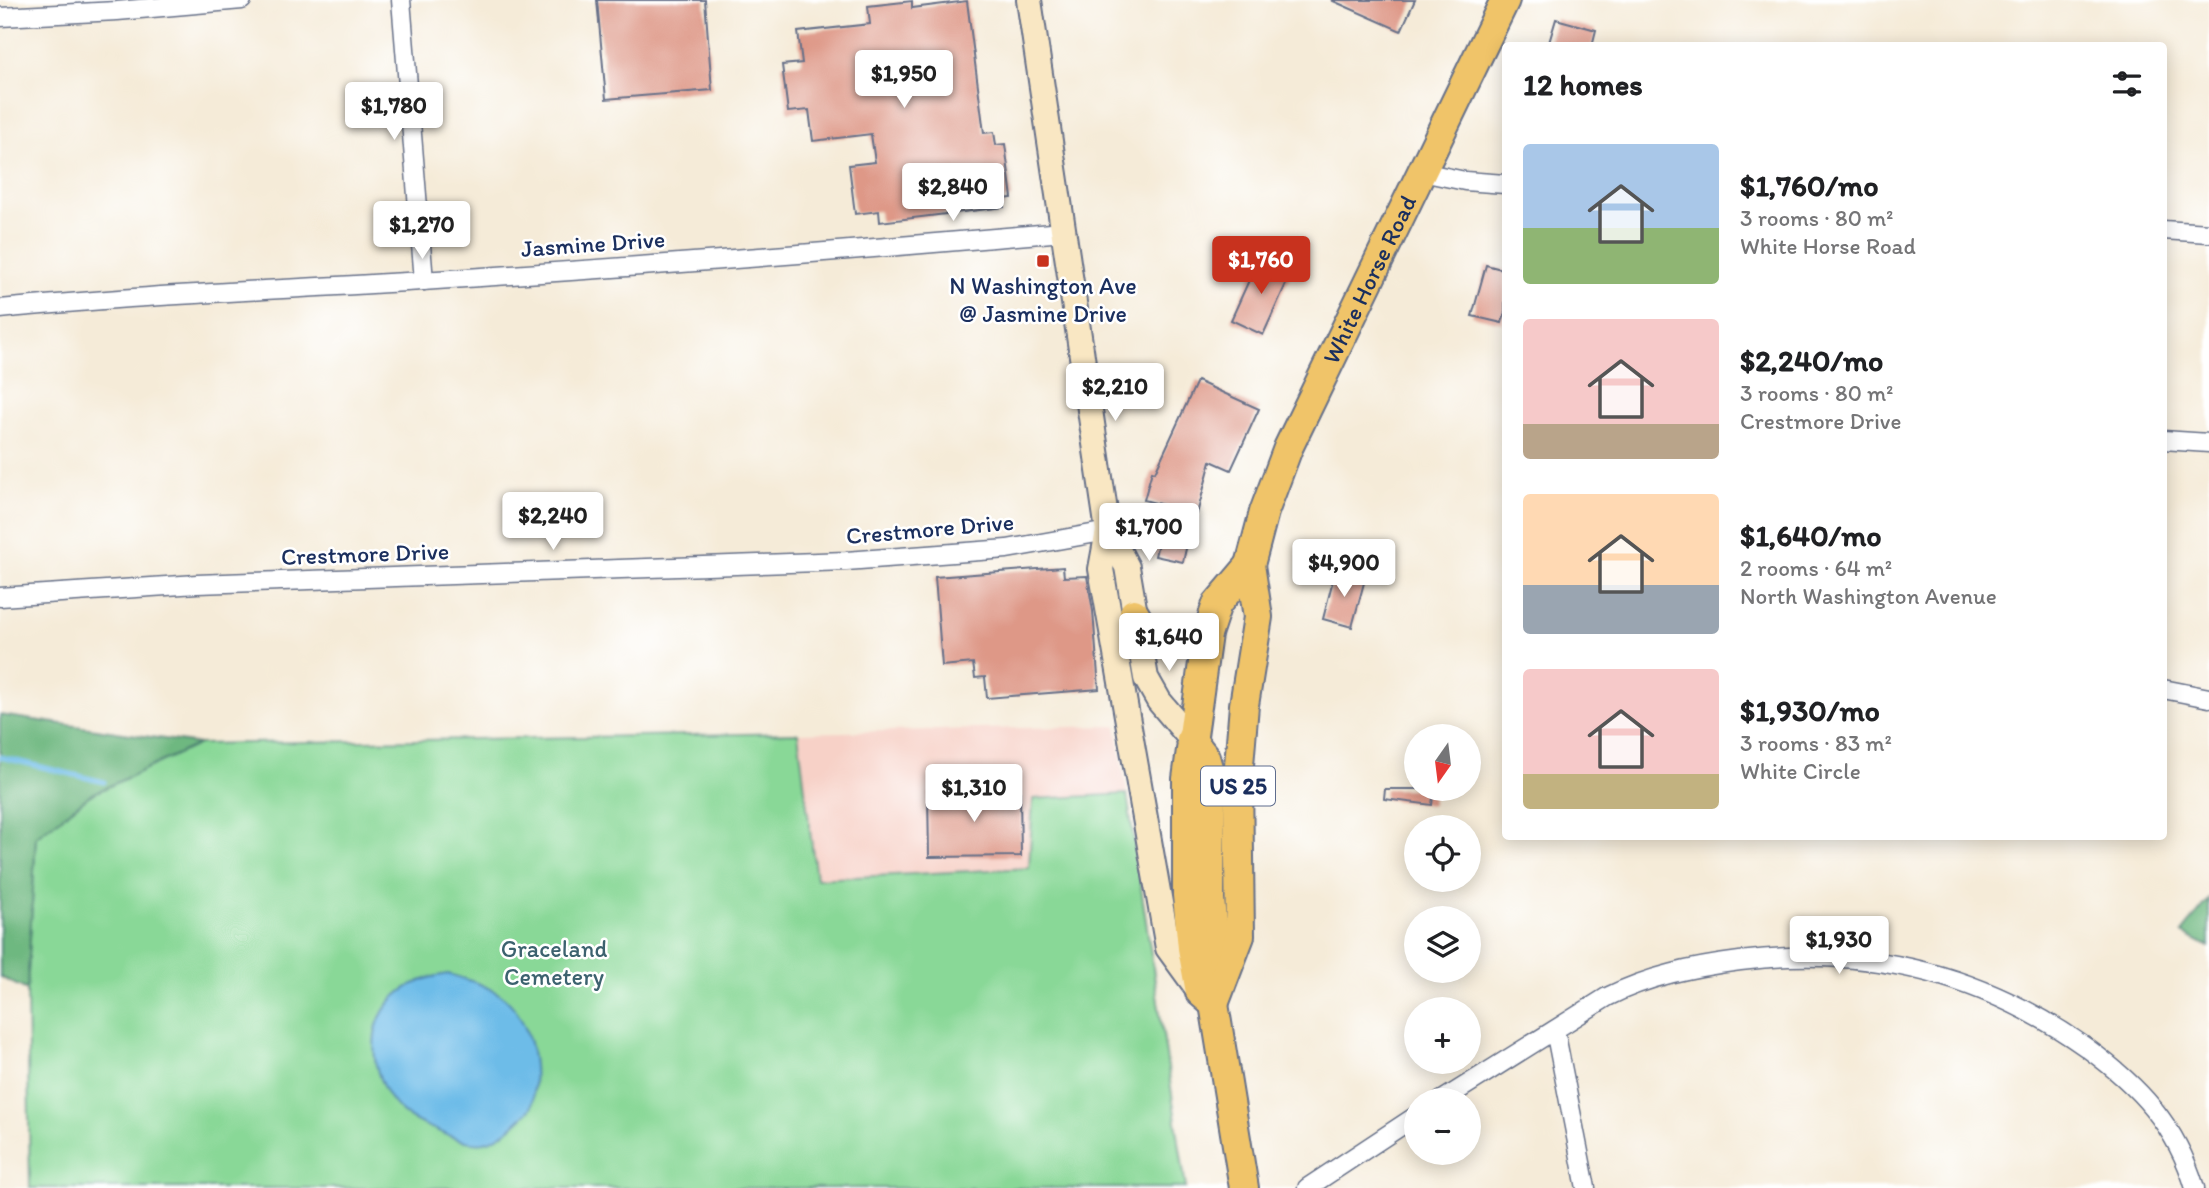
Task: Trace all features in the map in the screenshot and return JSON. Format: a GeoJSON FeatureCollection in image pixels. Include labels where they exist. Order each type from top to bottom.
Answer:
{"type":"FeatureCollection","features":[{"type":"Feature","properties":{"kind":"highway","name":"White Horse Road"},"geometry":{"type":"LineString","coordinates":[[1244,1188],[1207,998],[1240,936],[1238,777],[1244,705],[1258,617],[1250,565],[1264,512],[1288,448],[1505,0]]}},
{"type":"Feature","properties":{"kind":"highway","name":"White Horse Road"},"geometry":{"type":"LineString","coordinates":[[1191,738],[1207,634],[1217,604],[1250,565]]}},
{"type":"Feature","properties":{"kind":"highway"},"geometry":{"type":"LineString","coordinates":[[1134,613],[1149,637],[1162,644],[1188,643],[1207,634]]}},
{"type":"Feature","properties":{"kind":"highway"},"geometry":{"type":"LineString","coordinates":[[1191,738],[1205,757],[1211,778],[1210,900],[1214,943],[1207,998]]}},
{"type":"Feature","properties":{"kind":"main road"},"geometry":{"type":"LineString","coordinates":[[1029,0],[1108,531],[1126,567],[1146,678],[1158,702],[1191,738]]}},
{"type":"Feature","properties":{"kind":"main road"},"geometry":{"type":"LineString","coordinates":[[1108,531],[1101,569],[1168,948],[1207,998]]}},
{"type":"Feature","properties":{"kind":"street"},"geometry":{"type":"LineString","coordinates":[[0,17],[117,11],[242,0]]}},
{"type":"Feature","properties":{"kind":"street"},"geometry":{"type":"LineString","coordinates":[[401,0],[424,281]]}},
{"type":"Feature","properties":{"kind":"street"},"geometry":{"type":"LineString","coordinates":[[1422,172],[1465,181],[1502,184]]}},
{"type":"Feature","properties":{"kind":"street"},"geometry":{"type":"LineString","coordinates":[[2167,230],[2209,233]]}},
{"type":"Feature","properties":{"kind":"street","name":"Jasmine Drive"},"geometry":{"type":"LineString","coordinates":[[0,309],[964,242],[1063,232]]}},
{"type":"Feature","properties":{"kind":"street"},"geometry":{"type":"LineString","coordinates":[[2167,440],[2209,443]]}},
{"type":"Feature","properties":{"kind":"street","name":"Crestmore Drive"},"geometry":{"type":"LineString","coordinates":[[0,597],[197,584],[846,561],[1006,549],[1108,531]]}},
{"type":"Feature","properties":{"kind":"street"},"geometry":{"type":"LineString","coordinates":[[2167,690],[2209,698]]}},
{"type":"Feature","properties":{"kind":"street"},"geometry":{"type":"LineString","coordinates":[[1462,1088],[1607,997],[1658,975],[1713,964],[1805,955],[1838,956],[1911,968],[1948,978],[2011,1002],[2065,1032],[2112,1066],[2162,1117],[2174,1136],[2195,1188]]}},
{"type":"Feature","properties":{"kind":"street"},"geometry":{"type":"LineString","coordinates":[[1555,1030],[1586,1188]]}},
{"type":"Feature","properties":{"kind":"street"},"geometry":{"type":"LineString","coordinates":[[1307,1188],[1404,1124]]}},
{"type":"Feature","properties":{"kind":"shaded area"},"geometry":{"type":"Polygon","coordinates":[[[1116,726],[1127,794],[1034,799],[1029,868],[815,879],[798,733],[1116,726]]]}},
{"type":"Feature","properties":{"kind":"green space"},"geometry":{"type":"Polygon","coordinates":[[[0,715],[199,744],[90,795],[36,837],[27,990],[0,977],[0,715]]]}},
{"type":"Feature","properties":{"kind":"green space","name":"Graceland Cemetery"},"geometry":{"type":"Polygon","coordinates":[[[798,733],[816,879],[1029,868],[1033,799],[1127,794],[1186,1188],[30,1188],[27,990],[36,837],[90,795],[199,744],[798,733]]]}},
{"type":"Feature","properties":{"kind":"green space"},"geometry":{"type":"Polygon","coordinates":[[[2209,899],[2209,947],[2182,933],[2209,899]]]}},
{"type":"Feature","properties":{"kind":"water"},"geometry":{"type":"Polygon","coordinates":[[[448,974],[483,985],[502,996],[519,1016],[530,1041],[534,1068],[532,1106],[509,1129],[490,1140],[462,1140],[409,1118],[388,1096],[376,1065],[376,1029],[390,1002],[415,984],[448,974]]]}},
{"type":"Feature","properties":{"kind":"building"},"geometry":{"type":"Polygon","coordinates":[[[597,0],[705,0],[712,90],[606,99],[597,0]]]}},
{"type":"Feature","properties":{"kind":"building"},"geometry":{"type":"Polygon","coordinates":[[[1331,0],[1415,0],[1401,31],[1331,0]]]}},
{"type":"Feature","properties":{"kind":"building"},"geometry":{"type":"Polygon","coordinates":[[[912,1],[912,8],[967,1],[984,133],[994,132],[996,145],[1005,144],[1012,198],[1004,199],[1004,207],[880,222],[879,211],[855,214],[849,165],[875,162],[871,134],[813,141],[809,110],[788,112],[782,65],[802,63],[798,32],[870,24],[868,6],[912,1]]]}},
{"type":"Feature","properties":{"kind":"building"},"geometry":{"type":"Polygon","coordinates":[[[1556,19],[1596,30],[1593,42],[1549,42],[1556,19]]]}},
{"type":"Feature","properties":{"kind":"building"},"geometry":{"type":"Polygon","coordinates":[[[1259,258],[1291,273],[1263,335],[1231,320],[1259,258]]]}},
{"type":"Feature","properties":{"kind":"building"},"geometry":{"type":"Polygon","coordinates":[[[1486,265],[1502,269],[1502,323],[1472,316],[1486,265]]]}},
{"type":"Feature","properties":{"kind":"building"},"geometry":{"type":"Polygon","coordinates":[[[1197,381],[1259,409],[1231,470],[1211,461],[1197,514],[1194,513],[1183,562],[1155,556],[1167,506],[1144,500],[1152,471],[1155,472],[1197,381]]]}},
{"type":"Feature","properties":{"kind":"building"},"geometry":{"type":"Polygon","coordinates":[[[1063,567],[1064,577],[1087,576],[1093,611],[1099,689],[987,698],[985,677],[975,678],[973,663],[942,666],[935,577],[1063,567]]]}},
{"type":"Feature","properties":{"kind":"building"},"geometry":{"type":"Polygon","coordinates":[[[1335,572],[1365,579],[1352,627],[1323,619],[1335,572]]]}},
{"type":"Feature","properties":{"kind":"building"},"geometry":{"type":"Polygon","coordinates":[[[1385,789],[1404,789],[1404,802],[1384,799],[1385,789]]]}},
{"type":"Feature","properties":{"kind":"building"},"geometry":{"type":"Polygon","coordinates":[[[1020,792],[1021,856],[929,857],[928,793],[1020,792]]]}},
{"type":"Feature","properties":{"kind":"building"},"geometry":{"type":"Polygon","coordinates":[[[1408,802],[1432,802],[1432,805],[1408,802]]]}},
{"type":"Feature","properties":{"kind":"waterway"},"geometry":{"type":"LineString","coordinates":[[0,757],[104,782]]}},
{"type":"Feature","properties":{"kind":"place","name":"N Washington Ave @ Jasmine Drive"},"geometry":{"type":"Point","coordinates":[1043,261]}}]}
